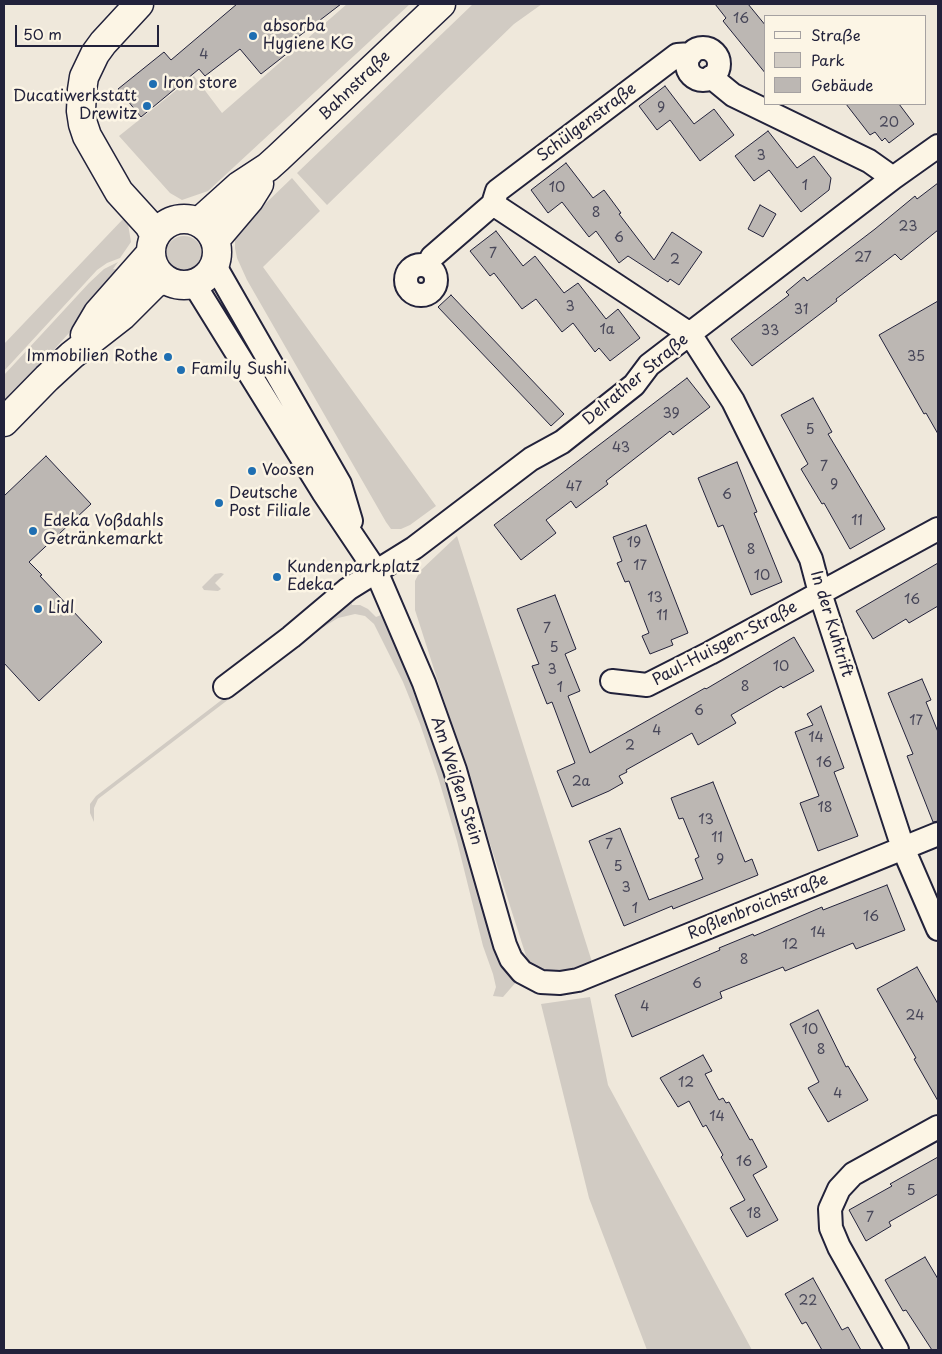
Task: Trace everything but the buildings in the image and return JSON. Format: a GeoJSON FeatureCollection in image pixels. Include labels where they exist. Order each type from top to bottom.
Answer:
{"type":"FeatureCollection","features":[{"type":"Feature","properties":{"kind":"street"},"geometry":{"type":"LineString","coordinates":[[139,4],[102,43],[84,77],[82,90],[83,124],[92,145],[105,164],[133,183],[185,240],[156,268],[164,278],[182,285],[194,284]]}},
{"type":"Feature","properties":{"kind":"street","name":"Bahnstraße"},"geometry":{"type":"LineString","coordinates":[[72,355],[98,313],[185,240],[249,200],[268,167],[440,4]]}},
{"type":"Feature","properties":{"kind":"street","name":"Schülgenstraße"},"geometry":{"type":"LineString","coordinates":[[428,266],[432,257],[492,204],[497,192],[677,55],[691,54],[688,64],[691,74],[700,79],[711,78],[733,95],[869,161],[893,178]]}},
{"type":"Feature","properties":{"kind":"street","name":"Delrather Straße"},"geometry":{"type":"LineString","coordinates":[[225,687],[291,637],[348,589],[414,548],[531,459],[562,442],[634,385],[649,365],[893,178],[938,146]]}},
{"type":"Feature","properties":{"kind":"street"},"geometry":{"type":"LineString","coordinates":[[492,204],[690,334]]}},
{"type":"Feature","properties":{"kind":"street","name":"Bahnstraße"},"geometry":{"type":"LineString","coordinates":[[185,240],[206,277],[194,284]]}},
{"type":"Feature","properties":{"kind":"street","name":"Am Weißen Stein"},"geometry":{"type":"LineString","coordinates":[[185,240],[340,484],[356,539]]}},
{"type":"Feature","properties":{"kind":"street","name":"Bahnstraße"},"geometry":{"type":"LineString","coordinates":[[4,422],[72,355],[122,316],[154,284],[164,278]]}},
{"type":"Feature","properties":{"kind":"street","name":"Am Weißen Stein"},"geometry":{"type":"LineString","coordinates":[[194,284],[202,294],[323,492],[376,571],[424,683],[455,770],[505,945],[511,959],[522,972],[541,982],[560,984],[578,980]]}},
{"type":"Feature","properties":{"kind":"street","name":"In der Kuhtrift"},"geometry":{"type":"LineString","coordinates":[[690,334],[734,401],[811,560],[820,593],[904,848],[938,929]]}},
{"type":"Feature","properties":{"kind":"street","name":"Paul-Huisgen-Straße"},"geometry":{"type":"LineString","coordinates":[[612,681],[647,686],[938,529]]}},
{"type":"Feature","properties":{"kind":"street","name":"Roßlenbroichstraße"},"geometry":{"type":"LineString","coordinates":[[578,980],[938,834]]}},
{"type":"Feature","properties":{"kind":"street"},"geometry":{"type":"LineString","coordinates":[[897,1350],[839,1247],[831,1228],[830,1209],[838,1189],[853,1174],[938,1127]]}},
{"type":"Feature","properties":{"kind":"green space"},"geometry":{"type":"Polygon","coordinates":[[[347,4],[410,4],[208,191],[182,200],[170,193],[119,136],[194,76],[222,113],[347,4]]]}},
{"type":"Feature","properties":{"kind":"green space"},"geometry":{"type":"Polygon","coordinates":[[[473,4],[542,4],[514,24],[327,205],[297,173],[473,4]]]}},
{"type":"Feature","properties":{"kind":"green space"},"geometry":{"type":"Polygon","coordinates":[[[292,178],[320,211],[263,267],[436,506],[410,525],[401,529],[391,529],[386,522],[247,280],[237,258],[235,235],[292,178]]]}},
{"type":"Feature","properties":{"kind":"green space"},"geometry":{"type":"Polygon","coordinates":[[[124,218],[128,224],[131,242],[120,258],[107,263],[97,270],[4,371],[4,344],[124,218]]]}},
{"type":"Feature","properties":{"kind":"green space"},"geometry":{"type":"Polygon","coordinates":[[[184,236],[191,237],[197,241],[201,247],[201,261],[197,267],[191,271],[184,272],[177,271],[171,267],[167,261],[166,254],[167,247],[171,241],[177,237],[184,236]]]}},
{"type":"Feature","properties":{"kind":"green space"},"geometry":{"type":"Polygon","coordinates":[[[118,262],[113,269],[125,271],[4,405],[4,375],[89,283],[104,269],[118,262]]]}},
{"type":"Feature","properties":{"kind":"green space"},"geometry":{"type":"Polygon","coordinates":[[[457,536],[593,965],[550,975],[528,962],[415,610],[415,581],[420,571],[457,536]]]}},
{"type":"Feature","properties":{"kind":"green space"},"geometry":{"type":"Polygon","coordinates":[[[215,574],[224,574],[215,583],[221,589],[218,591],[204,590],[202,587],[215,574]]]}},
{"type":"Feature","properties":{"kind":"green space"},"geometry":{"type":"Polygon","coordinates":[[[351,601],[352,605],[360,605],[368,609],[376,617],[381,615],[428,724],[517,981],[503,997],[493,996],[496,987],[493,974],[483,946],[457,841],[420,724],[403,682],[374,624],[365,616],[355,614],[338,618],[322,628],[98,799],[94,808],[94,822],[90,813],[90,804],[96,796],[351,601]]]}},
{"type":"Feature","properties":{"kind":"green space"},"geometry":{"type":"Polygon","coordinates":[[[590,997],[608,1085],[752,1350],[647,1350],[589,1198],[541,1004],[590,997]]]}},
{"type":"Feature","properties":{"kind":"place","name":"absorba Hygiene KG"},"geometry":{"type":"Point","coordinates":[253,36]}},
{"type":"Feature","properties":{"kind":"place","name":"Iron store"},"geometry":{"type":"Point","coordinates":[153,84]}},
{"type":"Feature","properties":{"kind":"place","name":"Ducatiwerkstatt Drewitz"},"geometry":{"type":"Point","coordinates":[147,106]}},
{"type":"Feature","properties":{"kind":"place","name":"Immobilien Rothe"},"geometry":{"type":"Point","coordinates":[168,357]}},
{"type":"Feature","properties":{"kind":"place","name":"Family Sushi"},"geometry":{"type":"Point","coordinates":[181,370]}},
{"type":"Feature","properties":{"kind":"place","name":"Voosen"},"geometry":{"type":"Point","coordinates":[252,471]}},
{"type":"Feature","properties":{"kind":"place","name":"Deutsche Post Filiale"},"geometry":{"type":"Point","coordinates":[219,503]}},
{"type":"Feature","properties":{"kind":"place","name":"Edeka Voßdahls Getränkemarkt"},"geometry":{"type":"Point","coordinates":[33,531]}},
{"type":"Feature","properties":{"kind":"place","name":"Kundenparkplatz Edeka"},"geometry":{"type":"Point","coordinates":[277,577]}},
{"type":"Feature","properties":{"kind":"place","name":"Lidl"},"geometry":{"type":"Point","coordinates":[38,609]}}]}
